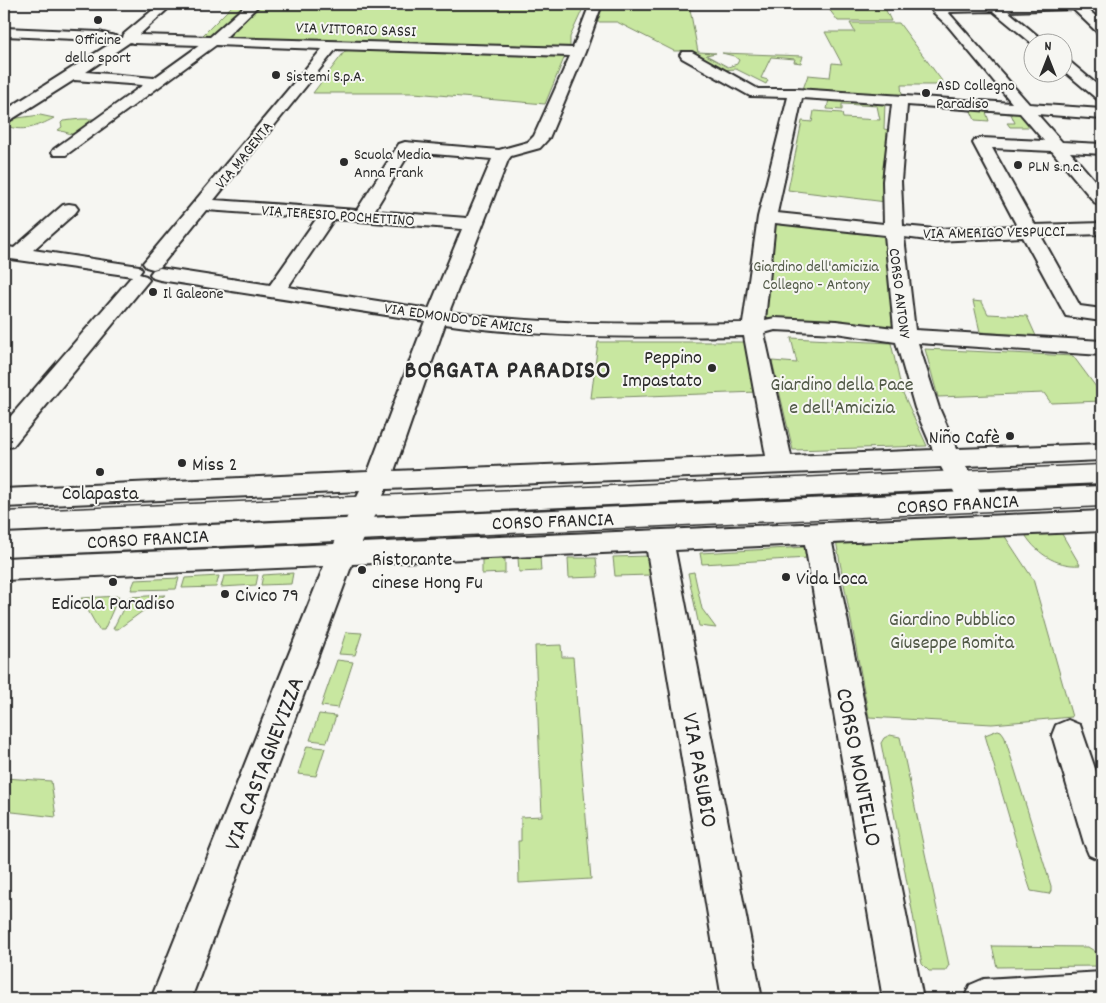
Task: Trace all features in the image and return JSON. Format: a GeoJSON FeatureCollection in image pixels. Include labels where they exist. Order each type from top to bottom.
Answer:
{"type":"FeatureCollection","features":[{"type":"Feature","properties":{"kind":"main road","name":"CORSO FRANCIA"},"geometry":{"type":"LineString","coordinates":[[4,545],[355,529],[961,480],[1102,474]]}},
{"type":"Feature","properties":{"kind":"main road","name":"CORSO FRANCIA"},"geometry":{"type":"LineString","coordinates":[[961,480],[1102,496]]}},
{"type":"Feature","properties":{"kind":"main road","name":"CORSO FRANCIA"},"geometry":{"type":"LineString","coordinates":[[4,522],[131,504],[355,529]]}},
{"type":"Feature","properties":{"kind":"street"},"geometry":{"type":"LineString","coordinates":[[4,118],[126,39],[167,4]]}},
{"type":"Feature","properties":{"kind":"street"},"geometry":{"type":"LineString","coordinates":[[60,152],[214,41],[254,4]]}},
{"type":"Feature","properties":{"kind":"street"},"geometry":{"type":"LineString","coordinates":[[363,215],[404,147],[503,155],[534,145],[542,138],[596,4]]}},
{"type":"Feature","properties":{"kind":"street"},"geometry":{"type":"LineString","coordinates":[[1102,29],[1096,17],[1076,5],[937,9],[952,23],[1102,200]]}},
{"type":"Feature","properties":{"kind":"street"},"geometry":{"type":"LineString","coordinates":[[994,6],[1026,32]]}},
{"type":"Feature","properties":{"kind":"street","name":"VIA VITTORIO SASSI"},"geometry":{"type":"LineString","coordinates":[[4,32],[126,39],[578,52]]}},
{"type":"Feature","properties":{"kind":"street","name":"VIA MAGENTA"},"geometry":{"type":"LineString","coordinates":[[156,268],[202,204],[332,45]]}},
{"type":"Feature","properties":{"kind":"street"},"geometry":{"type":"LineString","coordinates":[[687,55],[790,112]]}},
{"type":"Feature","properties":{"kind":"street"},"geometry":{"type":"LineString","coordinates":[[1074,72],[1102,96]]}},
{"type":"Feature","properties":{"kind":"street"},"geometry":{"type":"LineString","coordinates":[[71,74],[155,82]]}},
{"type":"Feature","properties":{"kind":"street"},"geometry":{"type":"LineString","coordinates":[[755,93],[796,93],[1102,114]]}},
{"type":"Feature","properties":{"kind":"street"},"geometry":{"type":"LineString","coordinates":[[780,465],[756,329],[768,217],[790,112],[796,93]]}},
{"type":"Feature","properties":{"kind":"street","name":"CORSO ANTONY"},"geometry":{"type":"LineString","coordinates":[[900,100],[892,181],[900,335],[927,408],[961,480]]}},
{"type":"Feature","properties":{"kind":"street"},"geometry":{"type":"LineString","coordinates":[[1102,149],[981,143],[1073,312],[1102,315]]}},
{"type":"Feature","properties":{"kind":"street","name":"VIA CASTAGNEVIZZA"},"geometry":{"type":"LineString","coordinates":[[172,999],[355,529],[378,481],[437,316],[503,155]]}},
{"type":"Feature","properties":{"kind":"street","name":"VIA TERESIO POCHETTINO"},"geometry":{"type":"LineString","coordinates":[[202,204],[474,224]]}},
{"type":"Feature","properties":{"kind":"street"},"geometry":{"type":"LineString","coordinates":[[11,253],[69,209]]}},
{"type":"Feature","properties":{"kind":"street"},"geometry":{"type":"LineString","coordinates":[[276,291],[329,213]]}},
{"type":"Feature","properties":{"kind":"street","name":"VIA AMERIGO VESPUCCI"},"geometry":{"type":"LineString","coordinates":[[768,217],[935,235],[1102,228]]}},
{"type":"Feature","properties":{"kind":"street"},"geometry":{"type":"LineString","coordinates":[[11,253],[152,278],[156,268]]}},
{"type":"Feature","properties":{"kind":"street","name":"VIA EDMONDO DE AMICIS"},"geometry":{"type":"LineString","coordinates":[[156,268],[276,291],[485,323],[569,330],[756,329],[787,333],[900,335],[1102,348]]}},
{"type":"Feature","properties":{"kind":"street"},"geometry":{"type":"LineString","coordinates":[[4,440],[135,275]]}},
{"type":"Feature","properties":{"kind":"street","name":"CORSO FRANCIA"},"geometry":{"type":"LineString","coordinates":[[4,498],[131,504],[378,481],[780,465],[961,480],[1102,452]]}},
{"type":"Feature","properties":{"kind":"street","name":"CORSO FRANCIA"},"geometry":{"type":"LineString","coordinates":[[4,569],[355,529],[659,540],[817,535],[1102,521]]}},
{"type":"Feature","properties":{"kind":"street","name":"CORSO MONTELLO"},"geometry":{"type":"LineString","coordinates":[[817,535],[903,999]]}},
{"type":"Feature","properties":{"kind":"street","name":"VIA PASUBIO"},"geometry":{"type":"LineString","coordinates":[[659,540],[742,999]]}},
{"type":"Feature","properties":{"kind":"street"},"geometry":{"type":"LineString","coordinates":[[1068,735],[1102,843]]}},
{"type":"Feature","properties":{"kind":"street"},"geometry":{"type":"LineString","coordinates":[[984,999],[1102,992]]}},
{"type":"Feature","properties":{"kind":"green space"},"geometry":{"type":"Polygon","coordinates":[[[234,4],[246,4],[219,29],[216,36],[202,36],[234,4]]]}},
{"type":"Feature","properties":{"kind":"green space"},"geometry":{"type":"Polygon","coordinates":[[[254,4],[530,4],[584,6],[570,37],[570,47],[219,37],[254,4]]]}},
{"type":"Feature","properties":{"kind":"green space"},"geometry":{"type":"Polygon","coordinates":[[[602,4],[689,4],[698,52],[716,53],[706,55],[728,67],[737,64],[739,60],[734,56],[722,53],[803,56],[801,63],[794,62],[795,59],[771,57],[761,78],[768,80],[766,84],[736,69],[720,70],[684,51],[674,51],[617,22],[595,22],[602,4]]]}},
{"type":"Feature","properties":{"kind":"green space"},"geometry":{"type":"Polygon","coordinates":[[[825,4],[883,4],[891,21],[838,21],[825,4]]]}},
{"type":"Feature","properties":{"kind":"green space"},"geometry":{"type":"Polygon","coordinates":[[[850,23],[899,23],[945,85],[901,85],[902,96],[803,89],[808,75],[830,77],[832,63],[842,64],[825,32],[855,32],[850,23]]]}},
{"type":"Feature","properties":{"kind":"green space"},"geometry":{"type":"Polygon","coordinates":[[[345,51],[565,56],[545,104],[414,93],[313,93],[345,51]]]}},
{"type":"Feature","properties":{"kind":"green space"},"geometry":{"type":"Polygon","coordinates":[[[829,99],[885,103],[884,129],[889,130],[886,202],[788,190],[802,121],[812,122],[814,111],[842,113],[843,118],[880,120],[877,106],[842,104],[842,110],[827,109],[829,99]]]}},
{"type":"Feature","properties":{"kind":"green space"},"geometry":{"type":"Polygon","coordinates":[[[970,109],[1020,113],[1032,127],[1010,127],[1007,123],[1015,123],[1011,114],[986,112],[989,121],[975,120],[970,109]]]}},
{"type":"Feature","properties":{"kind":"green space"},"geometry":{"type":"Polygon","coordinates":[[[40,115],[54,118],[42,124],[23,129],[4,125],[10,119],[40,115]]]}},
{"type":"Feature","properties":{"kind":"green space"},"geometry":{"type":"Polygon","coordinates":[[[100,119],[78,136],[58,130],[62,127],[61,123],[63,121],[100,119]]]}},
{"type":"Feature","properties":{"kind":"green space","name":"Giardino dell'amicizia Collegno - Antony"},"geometry":{"type":"Polygon","coordinates":[[[773,221],[885,234],[893,329],[761,317],[773,221]]]}},
{"type":"Feature","properties":{"kind":"green space"},"geometry":{"type":"Polygon","coordinates":[[[973,301],[982,302],[988,314],[1027,316],[1036,336],[980,332],[973,301]]]}},
{"type":"Feature","properties":{"kind":"green space","name":"Giardino della Pace e dell'Amicizia"},"geometry":{"type":"Polygon","coordinates":[[[791,338],[891,343],[902,391],[927,446],[793,450],[772,361],[797,363],[791,338]]]}},
{"type":"Feature","properties":{"kind":"green space"},"geometry":{"type":"Polygon","coordinates":[[[598,342],[747,342],[758,392],[591,398],[598,342]]]}},
{"type":"Feature","properties":{"kind":"green space"},"geometry":{"type":"Polygon","coordinates":[[[925,349],[1073,356],[1102,395],[1102,401],[1051,403],[1044,393],[938,397],[925,349]]]}},
{"type":"Feature","properties":{"kind":"green space"},"geometry":{"type":"Polygon","coordinates":[[[1059,529],[1080,565],[1054,561],[1047,557],[1033,545],[1023,531],[1059,529]]]}},
{"type":"Feature","properties":{"kind":"green space","name":"Giardino Pubblico Giuseppe Romita"},"geometry":{"type":"Polygon","coordinates":[[[1004,535],[1033,579],[1072,717],[992,724],[869,717],[836,541],[1004,535]]]}},
{"type":"Feature","properties":{"kind":"green space"},"geometry":{"type":"Polygon","coordinates":[[[807,547],[808,558],[702,564],[700,553],[807,547]]]}},
{"type":"Feature","properties":{"kind":"green space"},"geometry":{"type":"Polygon","coordinates":[[[648,556],[651,575],[615,576],[613,557],[648,556]]]}},
{"type":"Feature","properties":{"kind":"green space"},"geometry":{"type":"Polygon","coordinates":[[[540,557],[541,571],[519,572],[518,558],[540,557]]]}},
{"type":"Feature","properties":{"kind":"green space"},"geometry":{"type":"Polygon","coordinates":[[[568,558],[596,558],[598,577],[569,578],[568,558]]]}},
{"type":"Feature","properties":{"kind":"green space"},"geometry":{"type":"Polygon","coordinates":[[[482,559],[505,559],[505,573],[482,574],[482,559]]]}},
{"type":"Feature","properties":{"kind":"green space"},"geometry":{"type":"Polygon","coordinates":[[[694,572],[702,609],[716,628],[699,626],[688,573],[694,572]]]}},
{"type":"Feature","properties":{"kind":"green space"},"geometry":{"type":"Polygon","coordinates":[[[293,573],[291,584],[261,585],[263,575],[293,573]]]}},
{"type":"Feature","properties":{"kind":"green space"},"geometry":{"type":"Polygon","coordinates":[[[258,575],[256,585],[221,587],[224,576],[258,575]]]}},
{"type":"Feature","properties":{"kind":"green space"},"geometry":{"type":"Polygon","coordinates":[[[219,576],[216,587],[182,588],[185,578],[219,576]]]}},
{"type":"Feature","properties":{"kind":"green space"},"geometry":{"type":"Polygon","coordinates":[[[179,578],[176,589],[131,590],[135,580],[179,578]]]}},
{"type":"Feature","properties":{"kind":"green space"},"geometry":{"type":"Polygon","coordinates":[[[165,595],[118,629],[113,629],[129,597],[165,595]]]}},
{"type":"Feature","properties":{"kind":"green space"},"geometry":{"type":"Polygon","coordinates":[[[119,596],[104,630],[99,630],[81,598],[119,596]]]}},
{"type":"Feature","properties":{"kind":"green space"},"geometry":{"type":"Polygon","coordinates":[[[346,632],[362,633],[355,655],[339,654],[346,632]]]}},
{"type":"Feature","properties":{"kind":"green space"},"geometry":{"type":"Polygon","coordinates":[[[561,645],[562,657],[573,657],[591,879],[519,883],[518,841],[521,841],[521,817],[542,816],[535,646],[561,645]]]}},
{"type":"Feature","properties":{"kind":"green space"},"geometry":{"type":"Polygon","coordinates":[[[337,660],[353,662],[338,708],[321,706],[337,660]]]}},
{"type":"Feature","properties":{"kind":"green space"},"geometry":{"type":"Polygon","coordinates":[[[319,714],[336,716],[327,742],[310,740],[319,714]]]}},
{"type":"Feature","properties":{"kind":"green space"},"geometry":{"type":"Polygon","coordinates":[[[998,730],[1004,735],[1051,886],[1049,894],[1031,891],[1028,882],[985,735],[998,730]]]}},
{"type":"Feature","properties":{"kind":"green space"},"geometry":{"type":"Polygon","coordinates":[[[890,735],[900,737],[949,965],[945,971],[929,971],[922,964],[881,743],[884,738],[890,735]]]}},
{"type":"Feature","properties":{"kind":"green space"},"geometry":{"type":"Polygon","coordinates":[[[307,746],[325,748],[316,776],[298,774],[307,746]]]}},
{"type":"Feature","properties":{"kind":"green space"},"geometry":{"type":"Polygon","coordinates":[[[4,778],[51,781],[56,817],[4,811],[4,778]]]}},
{"type":"Feature","properties":{"kind":"green space"},"geometry":{"type":"Polygon","coordinates":[[[992,946],[1088,947],[1096,952],[1100,966],[997,967],[992,946]]]}},
{"type":"Feature","properties":{"kind":"place","name":"Officine dello sport"},"geometry":{"type":"Point","coordinates":[98,20]}},
{"type":"Feature","properties":{"kind":"place","name":"Sistemi S.p.A."},"geometry":{"type":"Point","coordinates":[276,75]}},
{"type":"Feature","properties":{"kind":"place","name":"ASD Collegno Paradiso"},"geometry":{"type":"Point","coordinates":[926,93]}},
{"type":"Feature","properties":{"kind":"place","name":"Scuola Media Anna Frank"},"geometry":{"type":"Point","coordinates":[344,162]}},
{"type":"Feature","properties":{"kind":"place","name":"PLN s.n.c."},"geometry":{"type":"Point","coordinates":[1018,165]}},
{"type":"Feature","properties":{"kind":"place","name":"Il Galeone"},"geometry":{"type":"Point","coordinates":[153,292]}},
{"type":"Feature","properties":{"kind":"place","name":"Peppino Impastato"},"geometry":{"type":"Point","coordinates":[712,368]}},
{"type":"Feature","properties":{"kind":"place","name":"Niño Cafè"},"geometry":{"type":"Point","coordinates":[1010,436]}},
{"type":"Feature","properties":{"kind":"place","name":"Miss 2"},"geometry":{"type":"Point","coordinates":[182,463]}},
{"type":"Feature","properties":{"kind":"place","name":"Colapasta"},"geometry":{"type":"Point","coordinates":[100,472]}},
{"type":"Feature","properties":{"kind":"place","name":"Ristorante cinese Hong Fu"},"geometry":{"type":"Point","coordinates":[362,570]}},
{"type":"Feature","properties":{"kind":"place","name":"Vida Loca"},"geometry":{"type":"Point","coordinates":[786,577]}},
{"type":"Feature","properties":{"kind":"place","name":"Edicola Paradiso"},"geometry":{"type":"Point","coordinates":[113,582]}},
{"type":"Feature","properties":{"kind":"place","name":"Civico 79"},"geometry":{"type":"Point","coordinates":[225,594]}},
{"type":"Feature","properties":{"kind":"district","name":"BORGATA PARADISO"},"geometry":{"type":"Point","coordinates":[508,368]}}]}
